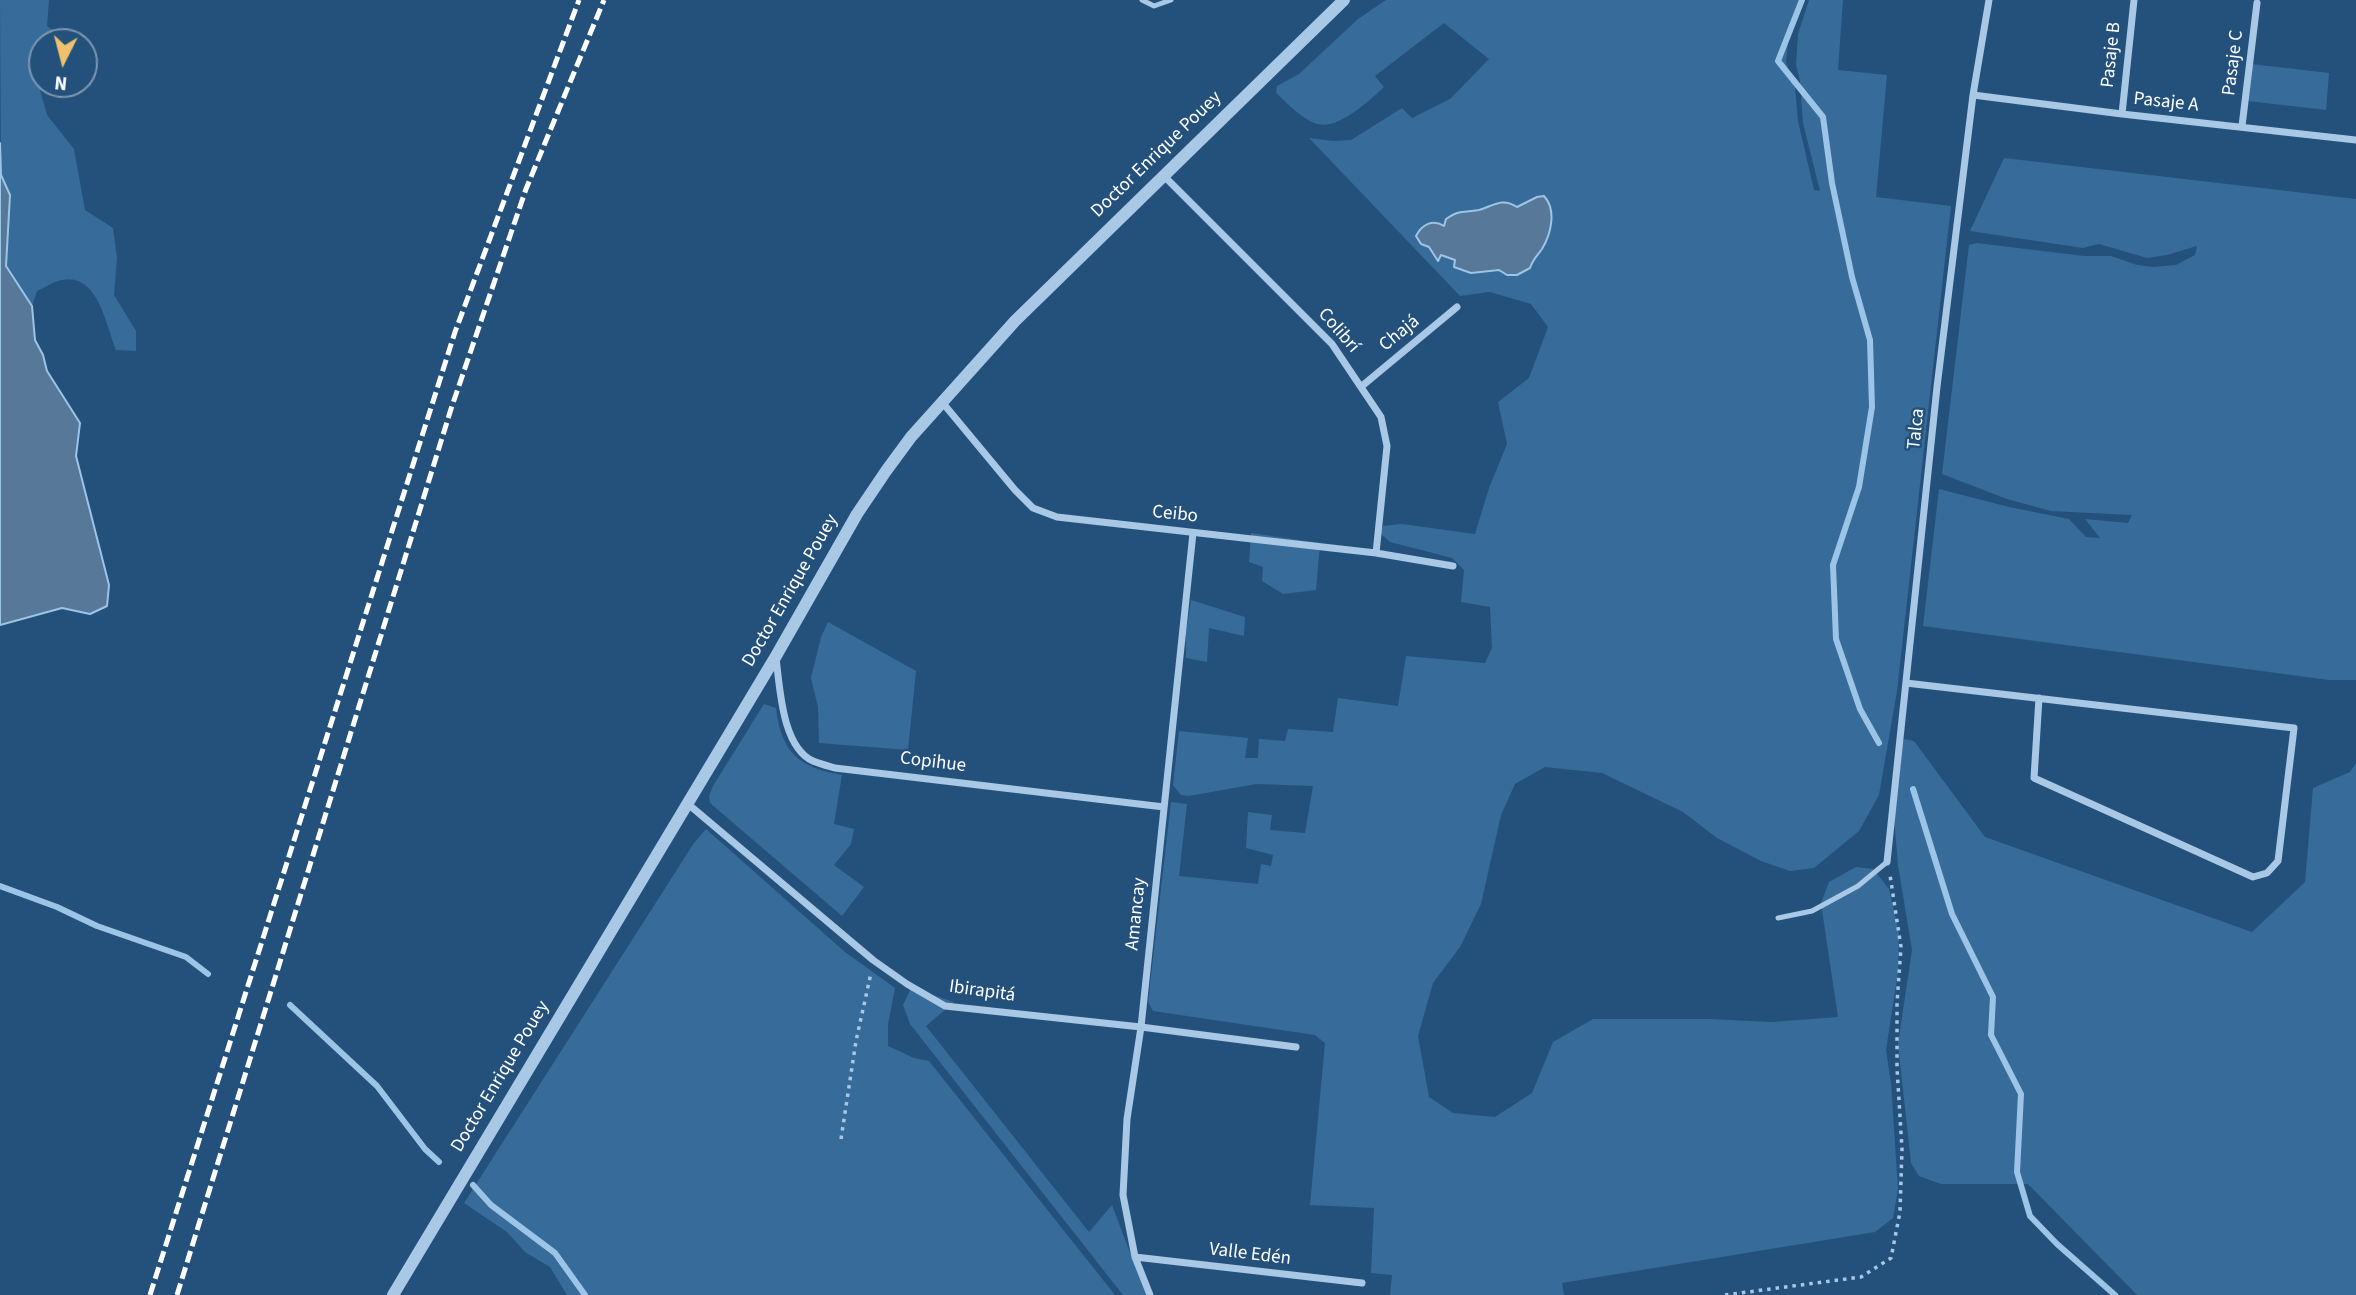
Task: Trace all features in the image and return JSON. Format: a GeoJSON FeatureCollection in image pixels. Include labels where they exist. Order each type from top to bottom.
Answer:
{"type":"FeatureCollection","features":[{"type":"Feature","properties":{"kind":"street","name":"Doctor Enrique Pouey"},"geometry":{"type":"LineString","coordinates":[[393,1295],[688,804],[864,503],[911,437],[1015,321],[1344,0]]}},
{"type":"Feature","properties":{"kind":"street","name":"Talca"},"geometry":{"type":"LineString","coordinates":[[1887,862],[1937,387],[1973,95],[1989,0]]}},
{"type":"Feature","properties":{"kind":"street","name":"Pasaje B"},"geometry":{"type":"LineString","coordinates":[[2122,114],[2134,0]]}},
{"type":"Feature","properties":{"kind":"street","name":"Pasaje C"},"geometry":{"type":"LineString","coordinates":[[2242,126],[2257,3]]}},
{"type":"Feature","properties":{"kind":"street","name":"Pasaje A"},"geometry":{"type":"LineString","coordinates":[[1973,95],[2356,139]]}},
{"type":"Feature","properties":{"kind":"street","name":"Colibrí"},"geometry":{"type":"LineString","coordinates":[[1164,176],[1332,344],[1381,417],[1387,446],[1376,553]]}},
{"type":"Feature","properties":{"kind":"street","name":"Chajá"},"geometry":{"type":"LineString","coordinates":[[1362,386],[1457,307]]}},
{"type":"Feature","properties":{"kind":"street","name":"Ceibo"},"geometry":{"type":"LineString","coordinates":[[942,402],[1015,490],[1033,508],[1057,517],[1376,553],[1453,566]]}},
{"type":"Feature","properties":{"kind":"street","name":"Amancay"},"geometry":{"type":"LineString","coordinates":[[1150,1295],[1135,1257],[1124,1195],[1127,1119],[1141,1027],[1193,533]]}},
{"type":"Feature","properties":{"kind":"street","name":"Copihue"},"geometry":{"type":"LineString","coordinates":[[776,656],[783,712],[794,742],[811,761],[835,768],[1164,807]]}},
{"type":"Feature","properties":{"kind":"street"},"geometry":{"type":"LineString","coordinates":[[1906,682],[2294,728],[2278,861],[2267,873],[2253,877],[2034,778],[2039,698]]}},
{"type":"Feature","properties":{"kind":"street","name":"Ibirapitá"},"geometry":{"type":"LineString","coordinates":[[688,804],[873,960],[945,1006],[1296,1047]]}},
{"type":"Feature","properties":{"kind":"street","name":"Valle Edén"},"geometry":{"type":"LineString","coordinates":[[1135,1257],[1362,1283]]}},
{"type":"Feature","properties":{"kind":"lane"},"geometry":{"type":"LineString","coordinates":[[1142,0],[1154,6],[1171,0]]}},
{"type":"Feature","properties":{"kind":"lane"},"geometry":{"type":"LineString","coordinates":[[1777,918],[1812,911],[1858,886],[1887,862]]}},
{"type":"Feature","properties":{"kind":"path"},"geometry":{"type":"LineString","coordinates":[[1725,1295],[1861,1277],[1891,1258],[1900,1212],[1902,1149],[1897,1068],[1897,1003],[1901,947],[1887,862]]}},
{"type":"Feature","properties":{"kind":"path"},"geometry":{"type":"LineString","coordinates":[[841,1139],[856,1041],[873,960]]}},
{"type":"Feature","properties":{"kind":"shaded area"},"geometry":{"type":"Polygon","coordinates":[[[0,0],[49,0],[47,26],[50,28],[28,28],[28,98],[42,98],[47,115],[74,149],[85,210],[113,228],[117,258],[114,295],[136,331],[136,351],[116,350],[98,301],[82,283],[71,279],[53,283],[37,291],[32,306],[6,267],[10,195],[1,175],[0,0]]]}},
{"type":"Feature","properties":{"kind":"shaded area"},"geometry":{"type":"Polygon","coordinates":[[[1386,0],[1801,0],[1789,34],[1786,62],[1795,88],[1798,121],[1814,190],[1820,191],[1803,123],[1796,65],[1798,34],[1809,0],[1843,0],[1838,70],[1887,75],[1876,197],[1951,206],[1897,691],[1879,795],[1859,831],[1814,868],[1790,871],[1761,861],[1717,838],[1683,812],[1602,773],[1545,767],[1515,784],[1501,815],[1481,904],[1460,947],[1433,983],[1418,1036],[1429,1097],[1453,1113],[1495,1117],[1532,1093],[1553,1042],[1593,1019],[1772,1022],[1838,1017],[1821,903],[1829,882],[1856,867],[1873,869],[1889,889],[1899,933],[1898,972],[1886,1050],[1891,1083],[1898,1189],[1893,1218],[1875,1232],[1562,1283],[1564,1295],[1390,1295],[1392,1275],[1371,1273],[1374,1208],[1310,1205],[1325,1043],[1315,1035],[1153,1011],[1148,1002],[1171,802],[1187,804],[1179,876],[1258,884],[1261,864],[1271,866],[1273,855],[1246,848],[1248,812],[1272,815],[1270,830],[1305,833],[1313,786],[1256,784],[1189,796],[1181,795],[1173,785],[1179,731],[1248,738],[1245,758],[1258,758],[1259,739],[1285,741],[1288,729],[1333,732],[1338,698],[1398,706],[1406,656],[1485,663],[1492,648],[1490,607],[1461,602],[1464,570],[1452,558],[1390,542],[1380,533],[1383,526],[1402,524],[1475,534],[1489,488],[1507,444],[1498,402],[1529,378],[1548,327],[1531,304],[1490,292],[1460,296],[1309,138],[1351,140],[1402,108],[1412,118],[1450,99],[1489,59],[1444,23],[1375,76],[1384,87],[1370,100],[1334,123],[1325,125],[1311,122],[1276,93],[1277,86],[1299,74],[1358,19],[1386,0]]]}},
{"type":"Feature","properties":{"kind":"shaded area"},"geometry":{"type":"Polygon","coordinates":[[[2251,64],[2329,73],[2326,110],[2248,101],[2251,64]]]}},
{"type":"Feature","properties":{"kind":"shaded area"},"geometry":{"type":"Polygon","coordinates":[[[0,143],[1,175],[10,195],[6,266],[32,306],[35,340],[47,371],[80,423],[76,456],[109,585],[107,606],[90,614],[62,608],[0,625],[0,143]]]}},
{"type":"Feature","properties":{"kind":"shaded area"},"geometry":{"type":"Polygon","coordinates":[[[2004,158],[2356,199],[2356,680],[2329,680],[1923,626],[1939,489],[2069,519],[2086,537],[2100,538],[2085,519],[2128,523],[2132,515],[2051,511],[2007,499],[1942,474],[1969,245],[1977,243],[2084,256],[2111,256],[2137,265],[2154,267],[2176,265],[2195,255],[2197,246],[2147,258],[2099,244],[2083,248],[1970,231],[2004,158]]]}},
{"type":"Feature","properties":{"kind":"shaded area"},"geometry":{"type":"Polygon","coordinates":[[[1544,196],[1551,215],[1548,236],[1530,268],[1517,275],[1507,275],[1499,270],[1471,273],[1454,267],[1455,260],[1441,255],[1438,261],[1429,247],[1421,244],[1416,236],[1425,226],[1436,223],[1444,226],[1446,219],[1459,213],[1502,202],[1517,207],[1544,196]]]}},
{"type":"Feature","properties":{"kind":"shaded area"},"geometry":{"type":"Polygon","coordinates":[[[1251,533],[1320,543],[1316,590],[1283,594],[1262,581],[1263,567],[1249,562],[1251,533]]]}},
{"type":"Feature","properties":{"kind":"shaded area"},"geometry":{"type":"Polygon","coordinates":[[[1191,600],[1245,617],[1244,636],[1209,628],[1207,662],[1186,658],[1186,632],[1191,600]]]}},
{"type":"Feature","properties":{"kind":"shaded area"},"geometry":{"type":"Polygon","coordinates":[[[828,622],[916,671],[908,750],[819,743],[818,707],[811,678],[821,637],[828,622]]]}},
{"type":"Feature","properties":{"kind":"shaded area"},"geometry":{"type":"Polygon","coordinates":[[[764,704],[776,708],[783,736],[795,756],[815,768],[842,775],[834,824],[854,829],[851,844],[834,865],[864,887],[842,916],[710,803],[709,796],[713,786],[764,704]]]}},
{"type":"Feature","properties":{"kind":"shaded area"},"geometry":{"type":"Polygon","coordinates":[[[1904,739],[1914,741],[1985,837],[2252,932],[2305,882],[2313,788],[2350,772],[2356,763],[2356,1295],[2137,1295],[2028,1184],[1941,1184],[1919,1176],[1911,1163],[1898,1044],[1912,950],[1898,865],[1894,817],[1895,763],[1904,739]]]}},
{"type":"Feature","properties":{"kind":"shaded area"},"geometry":{"type":"Polygon","coordinates":[[[706,829],[845,952],[895,988],[888,1024],[888,1046],[914,1058],[929,1061],[1115,1295],[567,1295],[550,1267],[525,1252],[507,1232],[464,1203],[694,843],[706,829]]]}},
{"type":"Feature","properties":{"kind":"shaded area"},"geometry":{"type":"Polygon","coordinates":[[[911,988],[954,1002],[926,1026],[1089,1232],[1112,1205],[1146,1295],[1123,1295],[910,1024],[903,1005],[911,988]]]}},
{"type":"Feature","properties":{"kind":"waterway"},"geometry":{"type":"LineString","coordinates":[[1802,0],[1778,61],[1823,117],[1832,183],[1852,277],[1870,340],[1872,407],[1859,487],[1833,565],[1836,639],[1860,709],[1879,743]]}},
{"type":"Feature","properties":{"kind":"waterway"},"geometry":{"type":"LineString","coordinates":[[1913,789],[1952,914],[1993,997],[1991,1035],[2021,1094],[2017,1172],[2030,1216],[2057,1244],[2115,1295]]}},
{"type":"Feature","properties":{"kind":"waterway"},"geometry":{"type":"LineString","coordinates":[[0,886],[57,907],[97,926],[186,957],[208,974]]}},
{"type":"Feature","properties":{"kind":"waterway"},"geometry":{"type":"LineString","coordinates":[[290,1005],[377,1086],[425,1149],[439,1162]]}},
{"type":"Feature","properties":{"kind":"waterway"},"geometry":{"type":"LineString","coordinates":[[473,1185],[491,1205],[555,1253],[585,1295]]}},
{"type":"Feature","properties":{"kind":"railway"},"geometry":{"type":"LineString","coordinates":[[150,1295],[455,332],[579,0]]}},
{"type":"Feature","properties":{"kind":"railway"},"geometry":{"type":"LineString","coordinates":[[177,1295],[451,409],[526,189],[604,0]]}}]}
